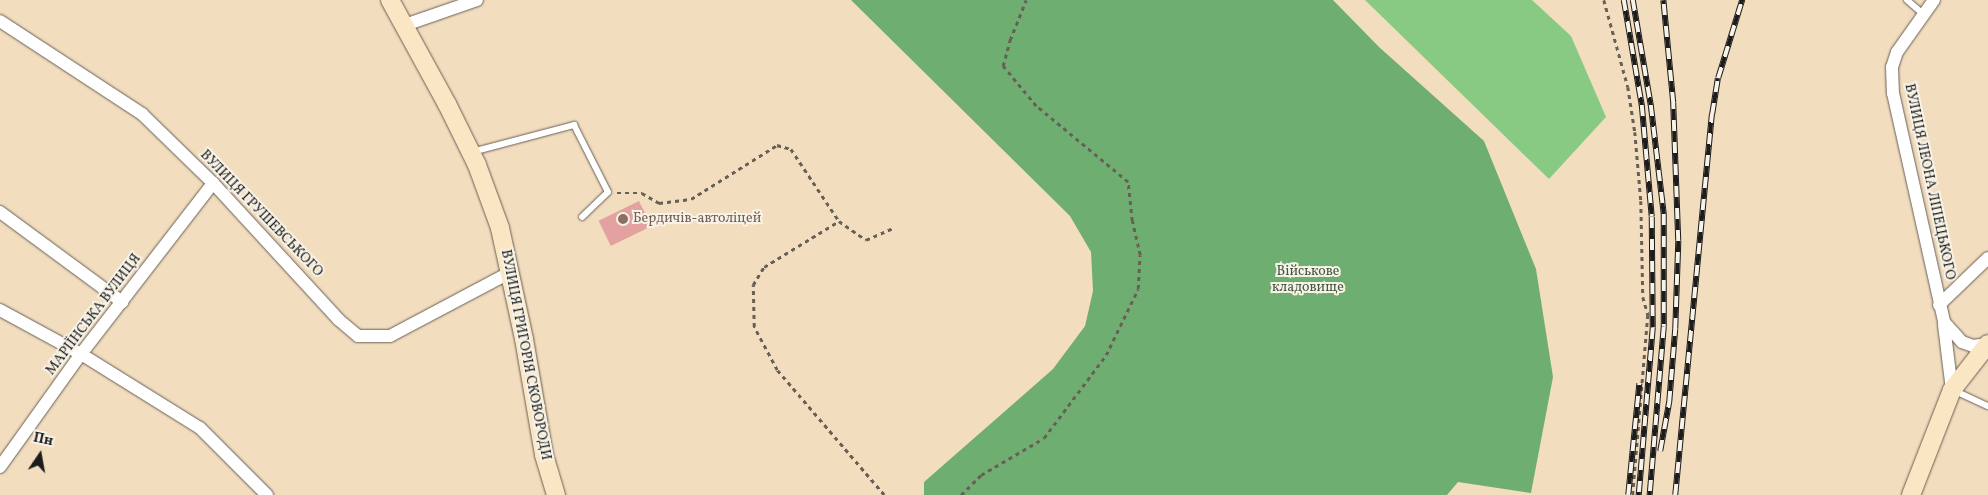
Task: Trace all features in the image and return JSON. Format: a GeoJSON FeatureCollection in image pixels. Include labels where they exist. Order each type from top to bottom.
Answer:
{"type":"FeatureCollection","features":[{"type":"Feature","properties":{"kind":"main road","name":"ВУЛИЦЯ ГРИГОРІЯ СКОВОРОДИ"},"geometry":{"type":"LineString","coordinates":[[390,0],[405,25],[470,153],[500,228],[511,272],[544,455],[556,495]]}},
{"type":"Feature","properties":{"kind":"main road"},"geometry":{"type":"LineString","coordinates":[[1911,495],[1952,390],[1988,344]]}},
{"type":"Feature","properties":{"kind":"street"},"geometry":{"type":"LineString","coordinates":[[405,25],[477,0]]}},
{"type":"Feature","properties":{"kind":"street","name":"ВУЛИЦЯ ЛЕОНА ЛІПЕЦЬКОГО"},"geometry":{"type":"LineString","coordinates":[[1934,0],[1922,13],[1897,52],[1892,67],[1893,92],[1944,322],[1952,390]]}},
{"type":"Feature","properties":{"kind":"street","name":"ВУЛИЦЯ ГРУШЕВСЬКОГО"},"geometry":{"type":"LineString","coordinates":[[0,21],[142,114],[213,183],[339,320],[358,336],[390,336],[511,272]]}},
{"type":"Feature","properties":{"kind":"street","name":"МАРІЇНСЬКА ВУЛИЦЯ"},"geometry":{"type":"LineString","coordinates":[[0,467],[81,354],[213,183]]}},
{"type":"Feature","properties":{"kind":"street"},"geometry":{"type":"LineString","coordinates":[[0,212],[122,302]]}},
{"type":"Feature","properties":{"kind":"street"},"geometry":{"type":"LineString","coordinates":[[1939,305],[1988,258]]}},
{"type":"Feature","properties":{"kind":"street"},"geometry":{"type":"LineString","coordinates":[[0,310],[81,354],[200,428],[267,495]]}},
{"type":"Feature","properties":{"kind":"street","name":"ВУЛИЦЯ ЛЕОНА ЛІПЕЦЬКОГО"},"geometry":{"type":"LineString","coordinates":[[1944,322],[1962,342],[1973,346],[1988,344]]}},
{"type":"Feature","properties":{"kind":"lane"},"geometry":{"type":"LineString","coordinates":[[1907,0],[1922,13]]}},
{"type":"Feature","properties":{"kind":"lane"},"geometry":{"type":"LineString","coordinates":[[470,153],[574,125],[608,192],[582,217]]}},
{"type":"Feature","properties":{"kind":"lane"},"geometry":{"type":"LineString","coordinates":[[1952,390],[1988,406]]}},
{"type":"Feature","properties":{"kind":"path"},"geometry":{"type":"LineString","coordinates":[[961,495],[981,475],[1044,438],[1106,355],[1138,289],[1140,255],[1132,221],[1128,182],[1036,106],[1003,66],[1010,40],[1026,0]]}},
{"type":"Feature","properties":{"kind":"path"},"geometry":{"type":"LineString","coordinates":[[1604,0],[1628,87],[1634,123],[1641,201],[1643,297],[1648,314],[1633,495]]}},
{"type":"Feature","properties":{"kind":"path"},"geometry":{"type":"LineString","coordinates":[[608,192],[642,193],[659,203],[691,199],[776,145],[791,149],[839,221],[866,240],[893,228]]}},
{"type":"Feature","properties":{"kind":"path"},"geometry":{"type":"LineString","coordinates":[[839,221],[764,267],[753,285],[754,327],[777,370],[884,495]]}},
{"type":"Feature","properties":{"kind":"green space","name":"Військове кладовище"},"geometry":{"type":"Polygon","coordinates":[[[851,0],[1333,0],[1379,47],[1484,141],[1536,269],[1553,377],[1531,493],[1458,482],[1447,495],[924,495],[924,482],[1053,369],[1085,326],[1093,291],[1091,252],[1070,216],[851,0]]]}},
{"type":"Feature","properties":{"kind":"green space"},"geometry":{"type":"Polygon","coordinates":[[[1365,0],[1532,0],[1571,36],[1606,117],[1549,179],[1365,0]]]}},
{"type":"Feature","properties":{"kind":"building"},"geometry":{"type":"Polygon","coordinates":[[[639,201],[651,226],[611,246],[599,221],[639,201]]]}},
{"type":"Feature","properties":{"kind":"railway"},"geometry":{"type":"LineString","coordinates":[[1624,0],[1642,105],[1652,217],[1653,328],[1639,495]]}},
{"type":"Feature","properties":{"kind":"railway"},"geometry":{"type":"LineString","coordinates":[[1633,0],[1651,105],[1664,214],[1664,327],[1650,495]]}},
{"type":"Feature","properties":{"kind":"railway"},"geometry":{"type":"LineString","coordinates":[[1660,451],[1669,402],[1675,329],[1678,241],[1673,103],[1663,0]]}},
{"type":"Feature","properties":{"kind":"railway"},"geometry":{"type":"LineString","coordinates":[[1675,495],[1712,114],[1718,78],[1742,0]]}},
{"type":"Feature","properties":{"kind":"railway"},"geometry":{"type":"LineString","coordinates":[[1628,495],[1639,384]]}},
{"type":"Feature","properties":{"kind":"place","name":"Бердичів-автоліцей"},"geometry":{"type":"Point","coordinates":[623,219]}}]}
